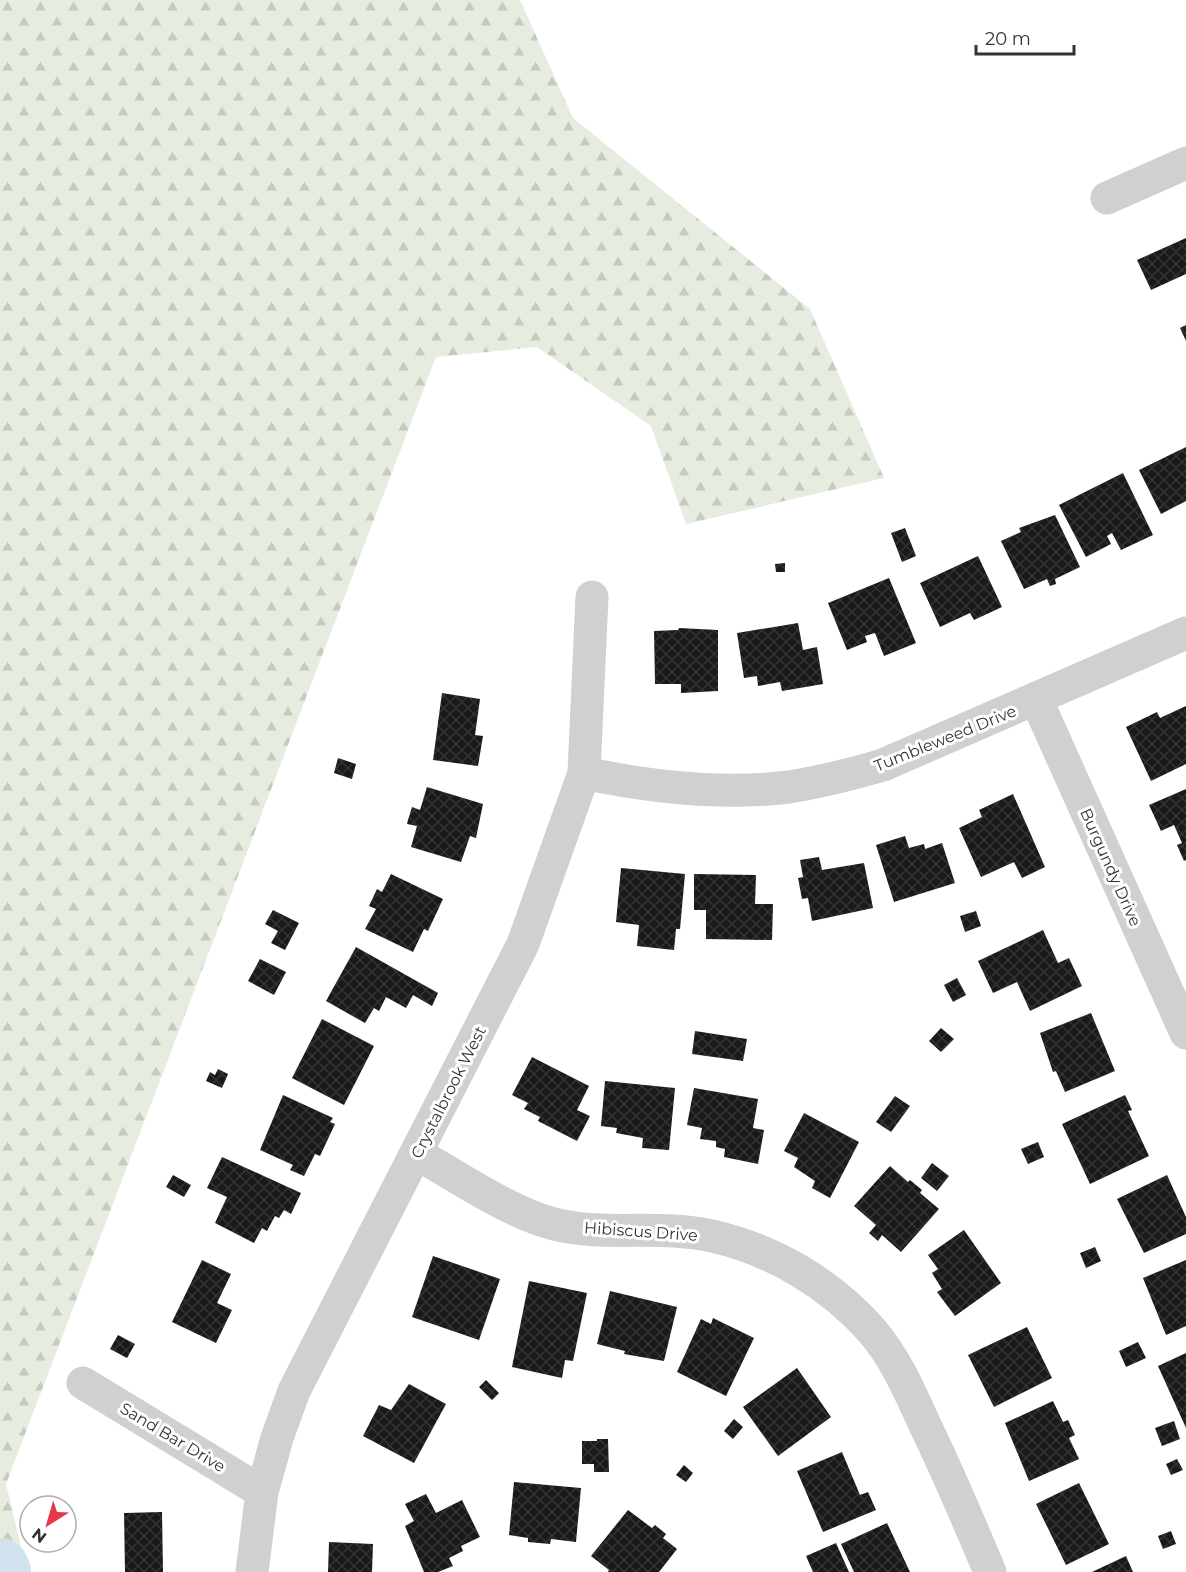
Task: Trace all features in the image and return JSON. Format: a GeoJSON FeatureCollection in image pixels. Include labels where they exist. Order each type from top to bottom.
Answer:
{"type":"FeatureCollection","features":[{"type":"Feature","properties":{"kind":"street"},"geometry":{"type":"LineString","coordinates":[[1107,198],[1186,163]]}},
{"type":"Feature","properties":{"kind":"street","name":"Crystalbrook West"},"geometry":{"type":"LineString","coordinates":[[252,1572],[262,1492],[277,1438],[294,1391],[524,944],[584,773],[592,597]]}},
{"type":"Feature","properties":{"kind":"street","name":"Tumbleweed Drive"},"geometry":{"type":"LineString","coordinates":[[584,773],[623,781],[729,790],[789,787],[833,779],[883,765],[1037,700],[1186,633]]}},
{"type":"Feature","properties":{"kind":"street","name":"Burgundy Drive"},"geometry":{"type":"LineString","coordinates":[[1037,700],[1186,1033]]}},
{"type":"Feature","properties":{"kind":"street","name":"Hibiscus Drive"},"geometry":{"type":"LineString","coordinates":[[417,1154],[527,1215],[555,1224],[660,1230],[711,1236],[754,1248],[798,1268],[838,1299],[873,1333],[903,1378],[990,1572]]}},
{"type":"Feature","properties":{"kind":"street","name":"Sand Bar Drive"},"geometry":{"type":"LineString","coordinates":[[83,1383],[262,1492]]}},
{"type":"Feature","properties":{"kind":"green space"},"geometry":{"type":"Polygon","coordinates":[[[0,0],[520,0],[573,118],[810,309],[884,478],[686,524],[651,426],[537,347],[436,357],[6,1484],[18,1534],[18,1554],[23,1554],[27,1572],[0,1572],[0,0]]]}},
{"type":"Feature","properties":{"kind":"building"},"geometry":{"type":"Polygon","coordinates":[[[1186,238],[1186,274],[1151,290],[1137,260],[1186,238]]]}},
{"type":"Feature","properties":{"kind":"building"},"geometry":{"type":"Polygon","coordinates":[[[1186,325],[1186,341],[1180,328],[1186,325]]]}},
{"type":"Feature","properties":{"kind":"building"},"geometry":{"type":"Polygon","coordinates":[[[1186,447],[1186,501],[1161,514],[1139,470],[1186,447]]]}},
{"type":"Feature","properties":{"kind":"building"},"geometry":{"type":"Polygon","coordinates":[[[1123,473],[1153,535],[1121,550],[1112,533],[1107,536],[1111,544],[1086,557],[1059,505],[1123,473]]]}},
{"type":"Feature","properties":{"kind":"building"},"geometry":{"type":"Polygon","coordinates":[[[1055,515],[1080,567],[1055,579],[1056,584],[1050,586],[1047,579],[1024,589],[1001,541],[1021,532],[1019,528],[1055,515]]]}},
{"type":"Feature","properties":{"kind":"building"},"geometry":{"type":"Polygon","coordinates":[[[905,528],[916,556],[902,562],[891,533],[905,528]]]}},
{"type":"Feature","properties":{"kind":"building"},"geometry":{"type":"Polygon","coordinates":[[[978,556],[1002,607],[974,620],[970,613],[940,627],[920,583],[978,556]]]}},
{"type":"Feature","properties":{"kind":"building"},"geometry":{"type":"Polygon","coordinates":[[[785,563],[785,572],[776,572],[775,564],[785,563]]]}},
{"type":"Feature","properties":{"kind":"building"},"geometry":{"type":"Polygon","coordinates":[[[889,578],[916,643],[884,656],[875,633],[865,636],[867,642],[847,650],[828,603],[889,578]]]}},
{"type":"Feature","properties":{"kind":"building"},"geometry":{"type":"Polygon","coordinates":[[[798,623],[803,650],[817,647],[823,684],[782,691],[780,682],[758,686],[757,676],[744,678],[737,633],[798,623]]]}},
{"type":"Feature","properties":{"kind":"building"},"geometry":{"type":"Polygon","coordinates":[[[679,628],[718,630],[718,691],[681,693],[681,684],[655,684],[654,631],[678,630],[679,628]]]}},
{"type":"Feature","properties":{"kind":"building"},"geometry":{"type":"Polygon","coordinates":[[[442,693],[480,699],[475,735],[483,736],[478,766],[433,760],[442,693]]]}},
{"type":"Feature","properties":{"kind":"building"},"geometry":{"type":"Polygon","coordinates":[[[1186,706],[1186,764],[1151,781],[1126,727],[1157,712],[1160,718],[1186,706]]]}},
{"type":"Feature","properties":{"kind":"building"},"geometry":{"type":"Polygon","coordinates":[[[338,758],[356,764],[352,779],[334,773],[338,758]]]}},
{"type":"Feature","properties":{"kind":"building"},"geometry":{"type":"Polygon","coordinates":[[[427,787],[483,804],[476,838],[470,836],[461,862],[411,847],[417,826],[407,824],[408,820],[412,807],[420,810],[427,787]]]}},
{"type":"Feature","properties":{"kind":"building"},"geometry":{"type":"Polygon","coordinates":[[[1186,789],[1186,860],[1184,861],[1177,845],[1182,843],[1174,825],[1161,831],[1149,805],[1186,789]]]}},
{"type":"Feature","properties":{"kind":"building"},"geometry":{"type":"Polygon","coordinates":[[[1013,794],[1045,867],[1022,878],[1014,862],[981,877],[959,828],[982,817],[979,810],[1013,794]]]}},
{"type":"Feature","properties":{"kind":"building"},"geometry":{"type":"Polygon","coordinates":[[[905,836],[909,848],[924,844],[925,849],[942,843],[955,883],[894,902],[876,845],[905,836]]]}},
{"type":"Feature","properties":{"kind":"building"},"geometry":{"type":"Polygon","coordinates":[[[819,857],[822,870],[864,863],[873,908],[812,921],[808,898],[802,899],[798,878],[803,877],[800,860],[819,857]]]}},
{"type":"Feature","properties":{"kind":"building"},"geometry":{"type":"Polygon","coordinates":[[[621,868],[685,874],[680,929],[676,929],[674,950],[637,946],[639,925],[616,922],[621,868]]]}},
{"type":"Feature","properties":{"kind":"building"},"geometry":{"type":"Polygon","coordinates":[[[391,874],[443,899],[428,931],[424,929],[413,952],[365,929],[376,909],[369,906],[377,889],[382,892],[391,874]]]}},
{"type":"Feature","properties":{"kind":"building"},"geometry":{"type":"Polygon","coordinates":[[[694,874],[756,875],[755,904],[773,904],[772,940],[706,939],[706,910],[694,910],[694,874]]]}},
{"type":"Feature","properties":{"kind":"building"},"geometry":{"type":"Polygon","coordinates":[[[273,910],[299,923],[285,950],[271,943],[278,931],[265,924],[273,910]]]}},
{"type":"Feature","properties":{"kind":"building"},"geometry":{"type":"Polygon","coordinates":[[[976,911],[981,926],[965,932],[960,916],[976,911]]]}},
{"type":"Feature","properties":{"kind":"building"},"geometry":{"type":"Polygon","coordinates":[[[1043,930],[1058,963],[1069,958],[1082,986],[1030,1011],[1017,982],[993,993],[978,961],[1043,930]]]}},
{"type":"Feature","properties":{"kind":"building"},"geometry":{"type":"Polygon","coordinates":[[[356,947],[438,993],[432,1006],[413,995],[406,1008],[386,997],[379,1011],[374,1008],[365,1023],[326,1001],[356,947]]]}},
{"type":"Feature","properties":{"kind":"building"},"geometry":{"type":"Polygon","coordinates":[[[260,959],[286,972],[274,995],[248,981],[260,959]]]}},
{"type":"Feature","properties":{"kind":"building"},"geometry":{"type":"Polygon","coordinates":[[[957,978],[966,995],[953,1002],[944,985],[957,978]]]}},
{"type":"Feature","properties":{"kind":"building"},"geometry":{"type":"Polygon","coordinates":[[[1091,1013],[1115,1071],[1065,1092],[1056,1071],[1053,1072],[1040,1033],[1091,1013]]]}},
{"type":"Feature","properties":{"kind":"building"},"geometry":{"type":"Polygon","coordinates":[[[322,1019],[374,1046],[344,1105],[292,1078],[322,1019]]]}},
{"type":"Feature","properties":{"kind":"building"},"geometry":{"type":"Polygon","coordinates":[[[941,1028],[954,1039],[941,1052],[929,1041],[941,1028]]]}},
{"type":"Feature","properties":{"kind":"building"},"geometry":{"type":"Polygon","coordinates":[[[695,1031],[747,1039],[743,1061],[692,1054],[695,1031]]]}},
{"type":"Feature","properties":{"kind":"building"},"geometry":{"type":"Polygon","coordinates":[[[532,1057],[589,1086],[577,1110],[590,1116],[577,1141],[538,1121],[540,1117],[524,1109],[528,1103],[512,1095],[532,1057]]]}},
{"type":"Feature","properties":{"kind":"building"},"geometry":{"type":"Polygon","coordinates":[[[218,1069],[228,1074],[222,1088],[206,1081],[210,1072],[215,1075],[218,1069]]]}},
{"type":"Feature","properties":{"kind":"building"},"geometry":{"type":"Polygon","coordinates":[[[605,1081],[675,1088],[669,1150],[642,1148],[643,1138],[616,1133],[617,1128],[601,1126],[605,1081]]]}},
{"type":"Feature","properties":{"kind":"building"},"geometry":{"type":"Polygon","coordinates":[[[694,1088],[758,1099],[753,1128],[764,1130],[758,1164],[724,1157],[725,1149],[716,1147],[716,1141],[700,1139],[702,1128],[687,1125],[694,1088]]]}},
{"type":"Feature","properties":{"kind":"building"},"geometry":{"type":"Polygon","coordinates":[[[283,1095],[333,1118],[330,1122],[335,1124],[320,1156],[315,1154],[304,1176],[290,1170],[293,1165],[260,1150],[283,1095]]]}},
{"type":"Feature","properties":{"kind":"building"},"geometry":{"type":"Polygon","coordinates":[[[1125,1095],[1132,1110],[1128,1111],[1149,1156],[1090,1184],[1062,1124],[1125,1095]]]}},
{"type":"Feature","properties":{"kind":"building"},"geometry":{"type":"Polygon","coordinates":[[[895,1096],[910,1106],[891,1132],[876,1122],[895,1096]]]}},
{"type":"Feature","properties":{"kind":"building"},"geometry":{"type":"Polygon","coordinates":[[[804,1113],[859,1142],[830,1198],[812,1188],[815,1181],[794,1167],[798,1158],[784,1151],[804,1113]]]}},
{"type":"Feature","properties":{"kind":"building"},"geometry":{"type":"Polygon","coordinates":[[[1038,1142],[1044,1157],[1028,1164],[1021,1149],[1038,1142]]]}},
{"type":"Feature","properties":{"kind":"building"},"geometry":{"type":"Polygon","coordinates":[[[222,1157],[301,1193],[291,1214],[284,1210],[279,1218],[275,1216],[267,1231],[262,1228],[254,1243],[215,1223],[227,1197],[207,1188],[222,1157]]]}},
{"type":"Feature","properties":{"kind":"building"},"geometry":{"type":"Polygon","coordinates":[[[932,1163],[949,1176],[937,1191],[921,1178],[932,1163]]]}},
{"type":"Feature","properties":{"kind":"building"},"geometry":{"type":"Polygon","coordinates":[[[890,1166],[908,1182],[910,1180],[922,1190],[920,1193],[939,1209],[901,1252],[882,1235],[878,1241],[869,1233],[876,1225],[854,1206],[890,1166]]]}},
{"type":"Feature","properties":{"kind":"building"},"geometry":{"type":"Polygon","coordinates":[[[173,1175],[191,1185],[184,1197],[166,1187],[173,1175]]]}},
{"type":"Feature","properties":{"kind":"building"},"geometry":{"type":"Polygon","coordinates":[[[1167,1175],[1186,1217],[1186,1234],[1144,1253],[1117,1199],[1167,1175]]]}},
{"type":"Feature","properties":{"kind":"building"},"geometry":{"type":"Polygon","coordinates":[[[964,1230],[1001,1283],[955,1316],[937,1292],[942,1289],[932,1273],[938,1269],[928,1255],[964,1230]]]}},
{"type":"Feature","properties":{"kind":"building"},"geometry":{"type":"Polygon","coordinates":[[[1095,1247],[1101,1261],[1086,1268],[1080,1253],[1095,1247]]]}},
{"type":"Feature","properties":{"kind":"building"},"geometry":{"type":"Polygon","coordinates":[[[433,1256],[500,1279],[479,1340],[412,1317],[433,1256]]]}},
{"type":"Feature","properties":{"kind":"building"},"geometry":{"type":"Polygon","coordinates":[[[202,1260],[231,1274],[217,1303],[232,1310],[216,1343],[172,1322],[202,1260]]]}},
{"type":"Feature","properties":{"kind":"building"},"geometry":{"type":"Polygon","coordinates":[[[1186,1260],[1186,1326],[1166,1335],[1143,1278],[1186,1260]]]}},
{"type":"Feature","properties":{"kind":"building"},"geometry":{"type":"Polygon","coordinates":[[[529,1281],[587,1293],[573,1361],[565,1360],[562,1378],[512,1367],[529,1281]]]}},
{"type":"Feature","properties":{"kind":"building"},"geometry":{"type":"Polygon","coordinates":[[[610,1291],[677,1307],[664,1361],[624,1354],[625,1351],[597,1344],[610,1291]]]}},
{"type":"Feature","properties":{"kind":"building"},"geometry":{"type":"Polygon","coordinates":[[[713,1318],[754,1338],[726,1396],[677,1372],[701,1319],[711,1324],[713,1318]]]}},
{"type":"Feature","properties":{"kind":"building"},"geometry":{"type":"Polygon","coordinates":[[[1027,1327],[1052,1378],[994,1407],[968,1355],[1027,1327]]]}},
{"type":"Feature","properties":{"kind":"building"},"geometry":{"type":"Polygon","coordinates":[[[118,1335],[135,1344],[127,1358],[110,1349],[118,1335]]]}},
{"type":"Feature","properties":{"kind":"building"},"geometry":{"type":"Polygon","coordinates":[[[1138,1342],[1146,1358],[1126,1367],[1119,1351],[1138,1342]]]}},
{"type":"Feature","properties":{"kind":"building"},"geometry":{"type":"Polygon","coordinates":[[[1186,1353],[1186,1428],[1158,1366],[1186,1353]]]}},
{"type":"Feature","properties":{"kind":"building"},"geometry":{"type":"Polygon","coordinates":[[[797,1368],[831,1417],[778,1456],[743,1407],[797,1368]]]}},
{"type":"Feature","properties":{"kind":"building"},"geometry":{"type":"Polygon","coordinates":[[[486,1380],[499,1393],[492,1400],[479,1387],[486,1380]]]}},
{"type":"Feature","properties":{"kind":"building"},"geometry":{"type":"Polygon","coordinates":[[[409,1384],[446,1404],[414,1463],[363,1436],[379,1405],[391,1410],[409,1384]]]}},
{"type":"Feature","properties":{"kind":"building"},"geometry":{"type":"Polygon","coordinates":[[[1053,1401],[1063,1422],[1068,1420],[1075,1435],[1069,1438],[1079,1459],[1029,1481],[1005,1423],[1053,1401]]]}},
{"type":"Feature","properties":{"kind":"building"},"geometry":{"type":"Polygon","coordinates":[[[734,1419],[743,1427],[733,1439],[724,1431],[734,1419]]]}},
{"type":"Feature","properties":{"kind":"building"},"geometry":{"type":"Polygon","coordinates":[[[1174,1421],[1180,1439],[1162,1446],[1155,1428],[1174,1421]]]}},
{"type":"Feature","properties":{"kind":"building"},"geometry":{"type":"Polygon","coordinates":[[[597,1439],[608,1439],[609,1472],[594,1472],[594,1464],[582,1464],[582,1441],[597,1441],[597,1439]]]}},
{"type":"Feature","properties":{"kind":"building"},"geometry":{"type":"Polygon","coordinates":[[[842,1452],[860,1495],[868,1492],[876,1510],[823,1532],[797,1471],[842,1452]]]}},
{"type":"Feature","properties":{"kind":"building"},"geometry":{"type":"Polygon","coordinates":[[[1177,1459],[1183,1470],[1171,1475],[1166,1464],[1177,1459]]]}},
{"type":"Feature","properties":{"kind":"building"},"geometry":{"type":"Polygon","coordinates":[[[684,1465],[693,1473],[686,1482],[676,1475],[684,1465]]]}},
{"type":"Feature","properties":{"kind":"building"},"geometry":{"type":"Polygon","coordinates":[[[514,1482],[581,1488],[576,1542],[551,1539],[550,1544],[528,1542],[528,1538],[509,1535],[514,1482]]]}},
{"type":"Feature","properties":{"kind":"building"},"geometry":{"type":"Polygon","coordinates":[[[1079,1483],[1109,1544],[1066,1565],[1036,1504],[1079,1483]]]}},
{"type":"Feature","properties":{"kind":"building"},"geometry":{"type":"Polygon","coordinates":[[[426,1494],[436,1513],[462,1500],[480,1537],[461,1546],[463,1551],[449,1558],[453,1566],[438,1572],[424,1572],[405,1526],[414,1521],[405,1504],[426,1494]]]}},
{"type":"Feature","properties":{"kind":"building"},"geometry":{"type":"Polygon","coordinates":[[[628,1510],[652,1528],[655,1525],[666,1534],[663,1538],[677,1549],[659,1572],[608,1572],[609,1570],[591,1556],[628,1510]]]}},
{"type":"Feature","properties":{"kind":"building"},"geometry":{"type":"Polygon","coordinates":[[[162,1512],[163,1572],[125,1572],[124,1513],[162,1512]]]}},
{"type":"Feature","properties":{"kind":"building"},"geometry":{"type":"Polygon","coordinates":[[[887,1523],[910,1572],[854,1572],[841,1544],[887,1523]]]}},
{"type":"Feature","properties":{"kind":"building"},"geometry":{"type":"Polygon","coordinates":[[[1171,1531],[1176,1544],[1163,1549],[1158,1536],[1171,1531]]]}},
{"type":"Feature","properties":{"kind":"building"},"geometry":{"type":"Polygon","coordinates":[[[329,1542],[373,1544],[372,1572],[328,1572],[329,1542]]]}},
{"type":"Feature","properties":{"kind":"building"},"geometry":{"type":"Polygon","coordinates":[[[836,1543],[849,1572],[813,1572],[806,1556],[836,1543]]]}},
{"type":"Feature","properties":{"kind":"building"},"geometry":{"type":"Polygon","coordinates":[[[1126,1556],[1133,1572],[1092,1572],[1126,1556]]]}},
{"type":"Feature","properties":{"kind":"waterway"},"geometry":{"type":"LineString","coordinates":[[0,1567],[2,1572]]}}]}
